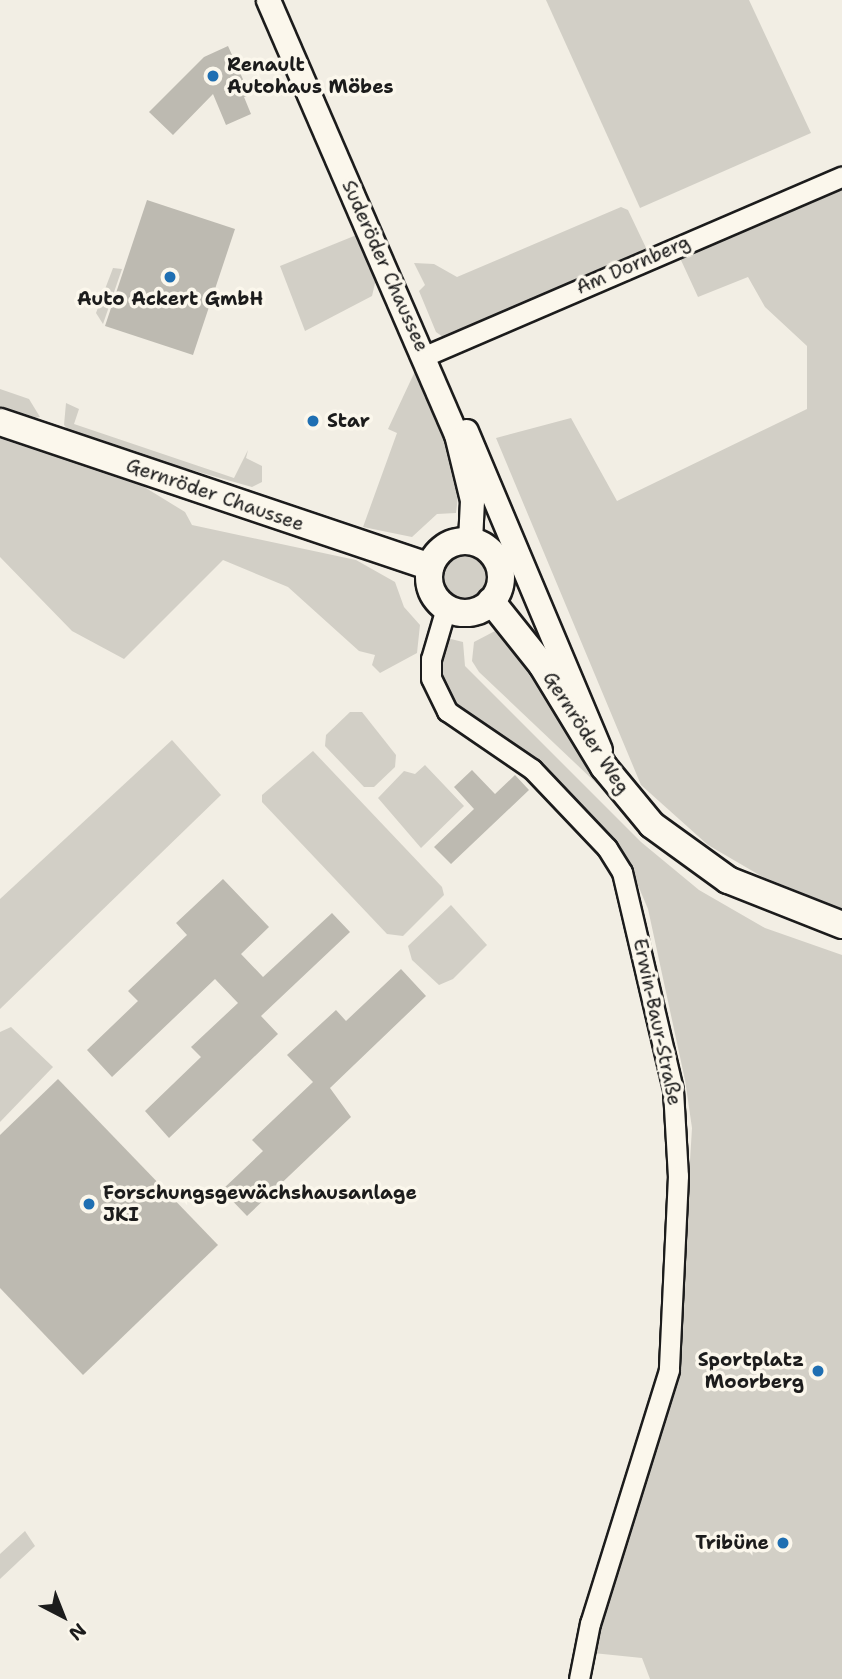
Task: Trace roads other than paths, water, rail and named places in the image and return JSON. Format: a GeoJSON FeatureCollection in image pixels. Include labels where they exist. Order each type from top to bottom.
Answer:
{"type":"FeatureCollection","features":[{"type":"Feature","properties":{"kind":"main road","name":"Gernröder Chaussee"},"geometry":{"type":"LineString","coordinates":[[0,422],[430,567]]}},
{"type":"Feature","properties":{"kind":"main road"},"geometry":{"type":"LineString","coordinates":[[470,541],[491,551],[499,567],[500,585],[491,601],[472,612],[446,608],[432,593],[430,567],[447,545],[470,541]]}},
{"type":"Feature","properties":{"kind":"main road","name":"Gernröder Weg"},"geometry":{"type":"LineString","coordinates":[[491,601],[542,665],[604,767],[636,808],[691,857],[759,895],[842,925]]}},
{"type":"Feature","properties":{"kind":"street","name":"Suderöder Chaussee"},"geometry":{"type":"LineString","coordinates":[[268,0],[449,416],[472,500],[470,541]]}},
{"type":"Feature","properties":{"kind":"street","name":"Am Dornberg"},"geometry":{"type":"LineString","coordinates":[[425,356],[842,176]]}},
{"type":"Feature","properties":{"kind":"street"},"geometry":{"type":"LineString","coordinates":[[449,416],[472,439],[482,460],[597,736],[604,767]]}},
{"type":"Feature","properties":{"kind":"street","name":"Erwin-Baur-Straße"},"geometry":{"type":"LineString","coordinates":[[446,608],[433,640],[431,678],[447,711],[532,769],[607,848],[622,872],[673,1090],[678,1176],[668,1370],[590,1623],[579,1679]]}},
{"type":"Feature","properties":{"kind":"place","name":"Renault Autohaus Möbes"},"geometry":{"type":"Point","coordinates":[213,76]}},
{"type":"Feature","properties":{"kind":"place","name":"Auto Ackert GmbH"},"geometry":{"type":"Point","coordinates":[170,277]}},
{"type":"Feature","properties":{"kind":"place","name":"Star"},"geometry":{"type":"Point","coordinates":[313,421]}},
{"type":"Feature","properties":{"kind":"place","name":"Forschungsgewächshausanlage JKI"},"geometry":{"type":"Point","coordinates":[89,1204]}},
{"type":"Feature","properties":{"kind":"place","name":"Sportplatz Moorberg"},"geometry":{"type":"Point","coordinates":[818,1371]}},
{"type":"Feature","properties":{"kind":"place","name":"Tribüne"},"geometry":{"type":"Point","coordinates":[783,1543]}}]}
